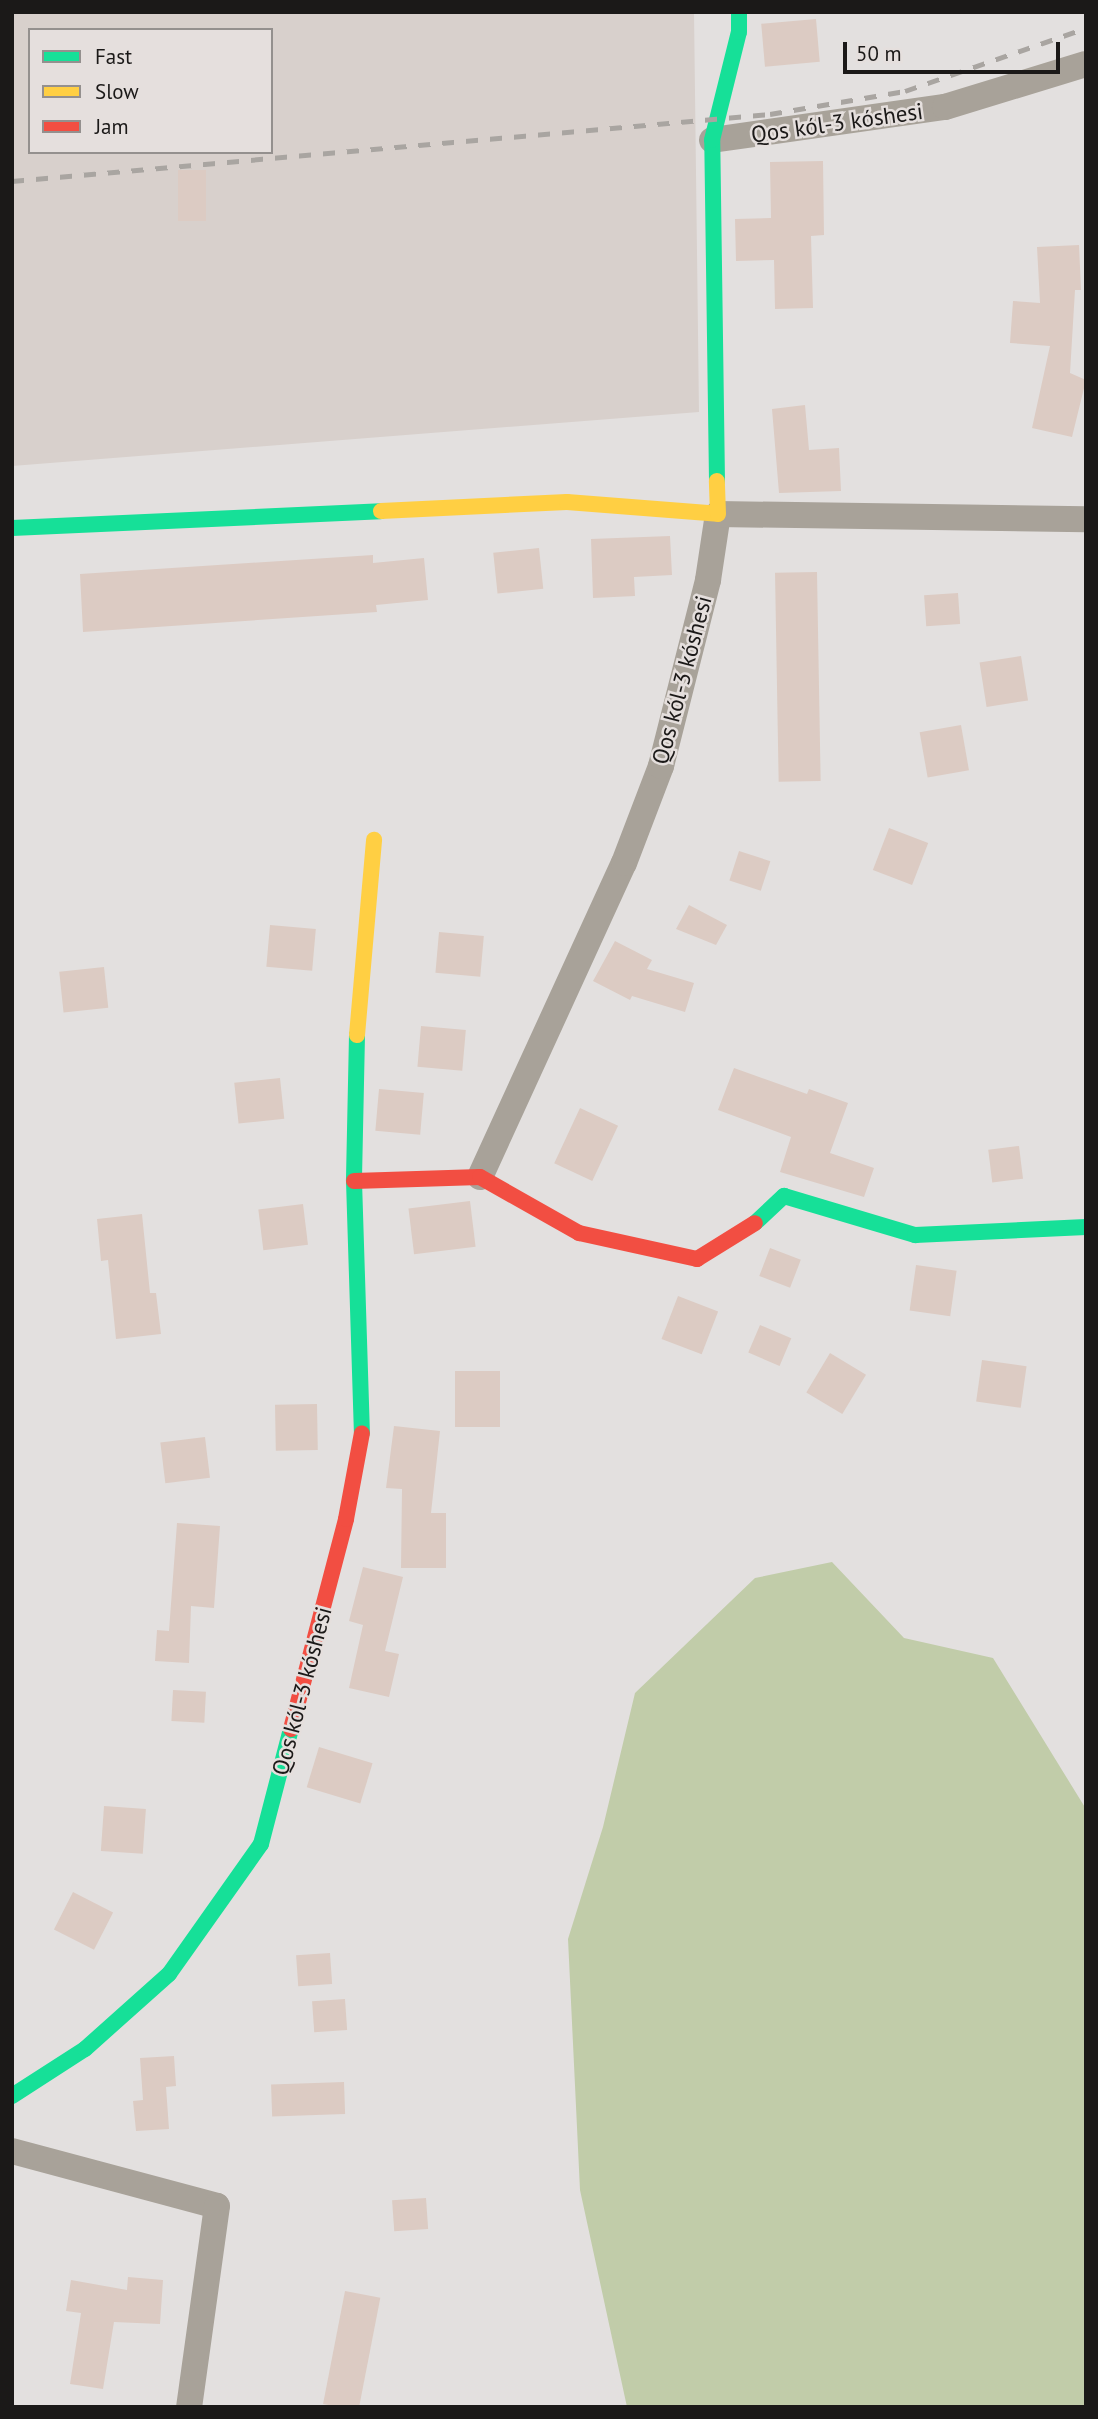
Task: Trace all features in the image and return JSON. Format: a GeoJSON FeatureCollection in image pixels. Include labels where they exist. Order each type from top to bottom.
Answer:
{"type":"FeatureCollection","features":[{"type":"Feature","properties":{"kind":"street","name":"Qos kól-3 kóshesi"},"geometry":{"type":"LineString","coordinates":[[739,12],[739,32],[712,140],[945,107],[1086,64]]}},
{"type":"Feature","properties":{"kind":"street"},"geometry":{"type":"LineString","coordinates":[[712,140],[718,514]]}},
{"type":"Feature","properties":{"kind":"street"},"geometry":{"type":"LineString","coordinates":[[12,528],[567,502],[718,514],[1086,519]]}},
{"type":"Feature","properties":{"kind":"street","name":"Qos kól-3 kóshesi"},"geometry":{"type":"LineString","coordinates":[[480,1177],[624,863],[661,766],[708,580],[718,514]]}},
{"type":"Feature","properties":{"kind":"street","name":"Qos kól-3 kóshesi"},"geometry":{"type":"LineString","coordinates":[[12,2096],[85,2049],[169,1974],[261,1844],[346,1519],[363,1425],[354,1181],[358,987],[374,840]]}},
{"type":"Feature","properties":{"kind":"street"},"geometry":{"type":"LineString","coordinates":[[354,1181],[480,1177],[579,1233],[697,1259],[744,1233],[784,1196],[915,1235],[1086,1227]]}},
{"type":"Feature","properties":{"kind":"street"},"geometry":{"type":"LineString","coordinates":[[12,2151],[217,2206],[189,2407]]}},
{"type":"Feature","properties":{"kind":"shaded area"},"geometry":{"type":"Polygon","coordinates":[[[12,12],[694,12],[699,412],[12,466],[12,12]]]}},
{"type":"Feature","properties":{"kind":"green space"},"geometry":{"type":"Polygon","coordinates":[[[832,1562],[904,1638],[993,1658],[1086,1809],[1086,2407],[627,2407],[580,2190],[568,1939],[603,1827],[635,1693],[755,1578],[832,1562]]]}},
{"type":"Feature","properties":{"kind":"building"},"geometry":{"type":"Polygon","coordinates":[[[816,19],[820,62],[765,67],[761,24],[816,19]]]}},
{"type":"Feature","properties":{"kind":"building"},"geometry":{"type":"Polygon","coordinates":[[[823,161],[824,235],[811,236],[813,308],[775,309],[774,260],[736,261],[735,219],[771,218],[770,162],[823,161]]]}},
{"type":"Feature","properties":{"kind":"building"},"geometry":{"type":"Polygon","coordinates":[[[178,170],[206,170],[206,221],[178,221],[178,170]]]}},
{"type":"Feature","properties":{"kind":"building"},"geometry":{"type":"Polygon","coordinates":[[[1079,245],[1081,290],[1075,290],[1070,373],[1086,380],[1072,437],[1032,428],[1050,346],[1010,343],[1013,301],[1040,303],[1037,247],[1079,245]]]}},
{"type":"Feature","properties":{"kind":"building"},"geometry":{"type":"Polygon","coordinates":[[[805,405],[809,450],[839,448],[841,491],[779,493],[772,409],[805,405]]]}},
{"type":"Feature","properties":{"kind":"building"},"geometry":{"type":"Polygon","coordinates":[[[670,536],[672,575],[634,577],[635,596],[593,598],[591,539],[670,536]]]}},
{"type":"Feature","properties":{"kind":"building"},"geometry":{"type":"Polygon","coordinates":[[[539,548],[543,589],[498,594],[493,553],[539,548]]]}},
{"type":"Feature","properties":{"kind":"building"},"geometry":{"type":"Polygon","coordinates":[[[373,555],[373,563],[424,558],[428,600],[376,605],[377,612],[83,632],[80,574],[373,555]]]}},
{"type":"Feature","properties":{"kind":"building"},"geometry":{"type":"Polygon","coordinates":[[[817,572],[821,781],[779,782],[775,573],[817,572]]]}},
{"type":"Feature","properties":{"kind":"building"},"geometry":{"type":"Polygon","coordinates":[[[958,593],[960,624],[926,626],[924,595],[958,593]]]}},
{"type":"Feature","properties":{"kind":"building"},"geometry":{"type":"Polygon","coordinates":[[[1021,656],[1028,700],[987,707],[980,663],[1021,656]]]}},
{"type":"Feature","properties":{"kind":"building"},"geometry":{"type":"Polygon","coordinates":[[[961,725],[969,770],[928,778],[920,732],[961,725]]]}},
{"type":"Feature","properties":{"kind":"building"},"geometry":{"type":"Polygon","coordinates":[[[889,828],[928,843],[912,885],[873,870],[889,828]]]}},
{"type":"Feature","properties":{"kind":"building"},"geometry":{"type":"Polygon","coordinates":[[[739,851],[770,861],[761,891],[729,880],[739,851]]]}},
{"type":"Feature","properties":{"kind":"building"},"geometry":{"type":"Polygon","coordinates":[[[689,905],[727,925],[716,945],[676,929],[689,905]]]}},
{"type":"Feature","properties":{"kind":"building"},"geometry":{"type":"Polygon","coordinates":[[[270,925],[316,929],[312,971],[266,967],[270,925]]]}},
{"type":"Feature","properties":{"kind":"building"},"geometry":{"type":"Polygon","coordinates":[[[439,932],[484,936],[480,977],[435,973],[439,932]]]}},
{"type":"Feature","properties":{"kind":"building"},"geometry":{"type":"Polygon","coordinates":[[[615,941],[652,960],[647,969],[694,983],[685,1012],[632,996],[630,1000],[593,981],[615,941]]]}},
{"type":"Feature","properties":{"kind":"building"},"geometry":{"type":"Polygon","coordinates":[[[104,967],[108,1008],[64,1012],[59,972],[104,967]]]}},
{"type":"Feature","properties":{"kind":"building"},"geometry":{"type":"Polygon","coordinates":[[[421,1026],[466,1030],[462,1071],[417,1067],[421,1026]]]}},
{"type":"Feature","properties":{"kind":"building"},"geometry":{"type":"Polygon","coordinates":[[[734,1068],[807,1094],[809,1089],[848,1103],[830,1153],[874,1168],[864,1197],[780,1172],[791,1137],[718,1110],[734,1068]]]}},
{"type":"Feature","properties":{"kind":"building"},"geometry":{"type":"Polygon","coordinates":[[[280,1078],[284,1119],[239,1124],[234,1083],[280,1078]]]}},
{"type":"Feature","properties":{"kind":"building"},"geometry":{"type":"Polygon","coordinates":[[[379,1089],[424,1093],[420,1135],[375,1131],[379,1089]]]}},
{"type":"Feature","properties":{"kind":"building"},"geometry":{"type":"Polygon","coordinates":[[[580,1108],[618,1126],[592,1181],[554,1163],[580,1108]]]}},
{"type":"Feature","properties":{"kind":"building"},"geometry":{"type":"Polygon","coordinates":[[[1019,1146],[1023,1179],[992,1183],[988,1150],[1019,1146]]]}},
{"type":"Feature","properties":{"kind":"building"},"geometry":{"type":"Polygon","coordinates":[[[470,1201],[476,1247],[414,1254],[408,1209],[470,1201]]]}},
{"type":"Feature","properties":{"kind":"building"},"geometry":{"type":"Polygon","coordinates":[[[303,1204],[308,1245],[263,1250],[258,1209],[303,1204]]]}},
{"type":"Feature","properties":{"kind":"building"},"geometry":{"type":"Polygon","coordinates":[[[142,1214],[150,1293],[156,1293],[161,1334],[116,1339],[108,1260],[101,1261],[97,1219],[142,1214]]]}},
{"type":"Feature","properties":{"kind":"building"},"geometry":{"type":"Polygon","coordinates":[[[770,1248],[801,1260],[790,1288],[759,1276],[770,1248]]]}},
{"type":"Feature","properties":{"kind":"building"},"geometry":{"type":"Polygon","coordinates":[[[916,1265],[957,1271],[950,1316],[910,1311],[916,1265]]]}},
{"type":"Feature","properties":{"kind":"building"},"geometry":{"type":"Polygon","coordinates":[[[678,1296],[718,1311],[702,1354],[662,1339],[678,1296]]]}},
{"type":"Feature","properties":{"kind":"building"},"geometry":{"type":"Polygon","coordinates":[[[760,1325],[791,1338],[780,1366],[748,1353],[760,1325]]]}},
{"type":"Feature","properties":{"kind":"building"},"geometry":{"type":"Polygon","coordinates":[[[830,1353],[866,1375],[842,1414],[806,1392],[830,1353]]]}},
{"type":"Feature","properties":{"kind":"building"},"geometry":{"type":"Polygon","coordinates":[[[982,1360],[1027,1366],[1021,1408],[976,1402],[982,1360]]]}},
{"type":"Feature","properties":{"kind":"building"},"geometry":{"type":"Polygon","coordinates":[[[455,1371],[500,1371],[500,1427],[455,1427],[455,1371]]]}},
{"type":"Feature","properties":{"kind":"building"},"geometry":{"type":"Polygon","coordinates":[[[317,1404],[318,1450],[276,1451],[275,1405],[317,1404]]]}},
{"type":"Feature","properties":{"kind":"building"},"geometry":{"type":"Polygon","coordinates":[[[394,1426],[440,1431],[431,1513],[446,1513],[446,1568],[401,1568],[402,1489],[386,1488],[394,1426]]]}},
{"type":"Feature","properties":{"kind":"building"},"geometry":{"type":"Polygon","coordinates":[[[205,1437],[210,1478],[165,1483],[160,1442],[205,1437]]]}},
{"type":"Feature","properties":{"kind":"building"},"geometry":{"type":"Polygon","coordinates":[[[177,1523],[220,1526],[214,1608],[191,1606],[189,1663],[155,1661],[157,1630],[169,1631],[177,1523]]]}},
{"type":"Feature","properties":{"kind":"building"},"geometry":{"type":"Polygon","coordinates":[[[363,1567],[403,1577],[385,1651],[399,1654],[389,1697],[349,1688],[363,1625],[349,1621],[363,1567]]]}},
{"type":"Feature","properties":{"kind":"building"},"geometry":{"type":"Polygon","coordinates":[[[173,1690],[206,1692],[204,1723],[171,1721],[173,1690]]]}},
{"type":"Feature","properties":{"kind":"building"},"geometry":{"type":"Polygon","coordinates":[[[319,1747],[373,1763],[360,1804],[307,1787],[319,1747]]]}},
{"type":"Feature","properties":{"kind":"building"},"geometry":{"type":"Polygon","coordinates":[[[104,1806],[146,1809],[143,1854],[101,1851],[104,1806]]]}},
{"type":"Feature","properties":{"kind":"building"},"geometry":{"type":"Polygon","coordinates":[[[73,1892],[113,1912],[94,1950],[54,1929],[73,1892]]]}},
{"type":"Feature","properties":{"kind":"building"},"geometry":{"type":"Polygon","coordinates":[[[330,1953],[332,1984],[298,1986],[296,1955],[330,1953]]]}},
{"type":"Feature","properties":{"kind":"building"},"geometry":{"type":"Polygon","coordinates":[[[345,1999],[347,2030],[314,2032],[312,2001],[345,1999]]]}},
{"type":"Feature","properties":{"kind":"building"},"geometry":{"type":"Polygon","coordinates":[[[174,2056],[176,2086],[166,2087],[169,2129],[136,2131],[133,2101],[143,2100],[140,2058],[174,2056]]]}},
{"type":"Feature","properties":{"kind":"building"},"geometry":{"type":"Polygon","coordinates":[[[344,2082],[345,2114],[272,2117],[271,2085],[344,2082]]]}},
{"type":"Feature","properties":{"kind":"building"},"geometry":{"type":"Polygon","coordinates":[[[426,2198],[428,2229],[394,2231],[392,2200],[426,2198]]]}},
{"type":"Feature","properties":{"kind":"building"},"geometry":{"type":"Polygon","coordinates":[[[128,2277],[163,2280],[160,2324],[114,2322],[103,2389],[70,2384],[81,2313],[66,2311],[71,2280],[127,2290],[128,2277]]]}},
{"type":"Feature","properties":{"kind":"building"},"geometry":{"type":"Polygon","coordinates":[[[345,2291],[380,2298],[359,2407],[323,2404],[345,2291]]]}},
{"type":"Feature","properties":{"kind":"railway"},"geometry":{"type":"LineString","coordinates":[[12,181],[770,114],[905,91],[1086,28]]}},
{"type":"Feature","properties":{"kind":"traffic: fast"},"geometry":{"type":"LineString","coordinates":[[717,481],[712,140],[739,32],[739,12]]}},
{"type":"Feature","properties":{"kind":"traffic: fast"},"geometry":{"type":"LineString","coordinates":[[12,528],[381,511]]}},
{"type":"Feature","properties":{"kind":"traffic: fast"},"geometry":{"type":"LineString","coordinates":[[357,1035],[354,1181],[362,1433]]}},
{"type":"Feature","properties":{"kind":"traffic: fast"},"geometry":{"type":"LineString","coordinates":[[755,1223],[784,1196],[915,1235],[1086,1227]]}},
{"type":"Feature","properties":{"kind":"traffic: fast"},"geometry":{"type":"LineString","coordinates":[[12,2096],[85,2049],[169,1974],[261,1844],[291,1729]]}},
{"type":"Feature","properties":{"kind":"traffic: slow"},"geometry":{"type":"LineString","coordinates":[[381,511],[567,502],[718,514],[717,481]]}},
{"type":"Feature","properties":{"kind":"traffic: slow"},"geometry":{"type":"LineString","coordinates":[[357,1035],[374,840]]}},
{"type":"Feature","properties":{"kind":"traffic: jam"},"geometry":{"type":"LineString","coordinates":[[354,1181],[480,1177],[579,1233],[697,1259],[755,1223]]}},
{"type":"Feature","properties":{"kind":"traffic: jam"},"geometry":{"type":"LineString","coordinates":[[291,1729],[346,1519],[362,1433]]}}]}
